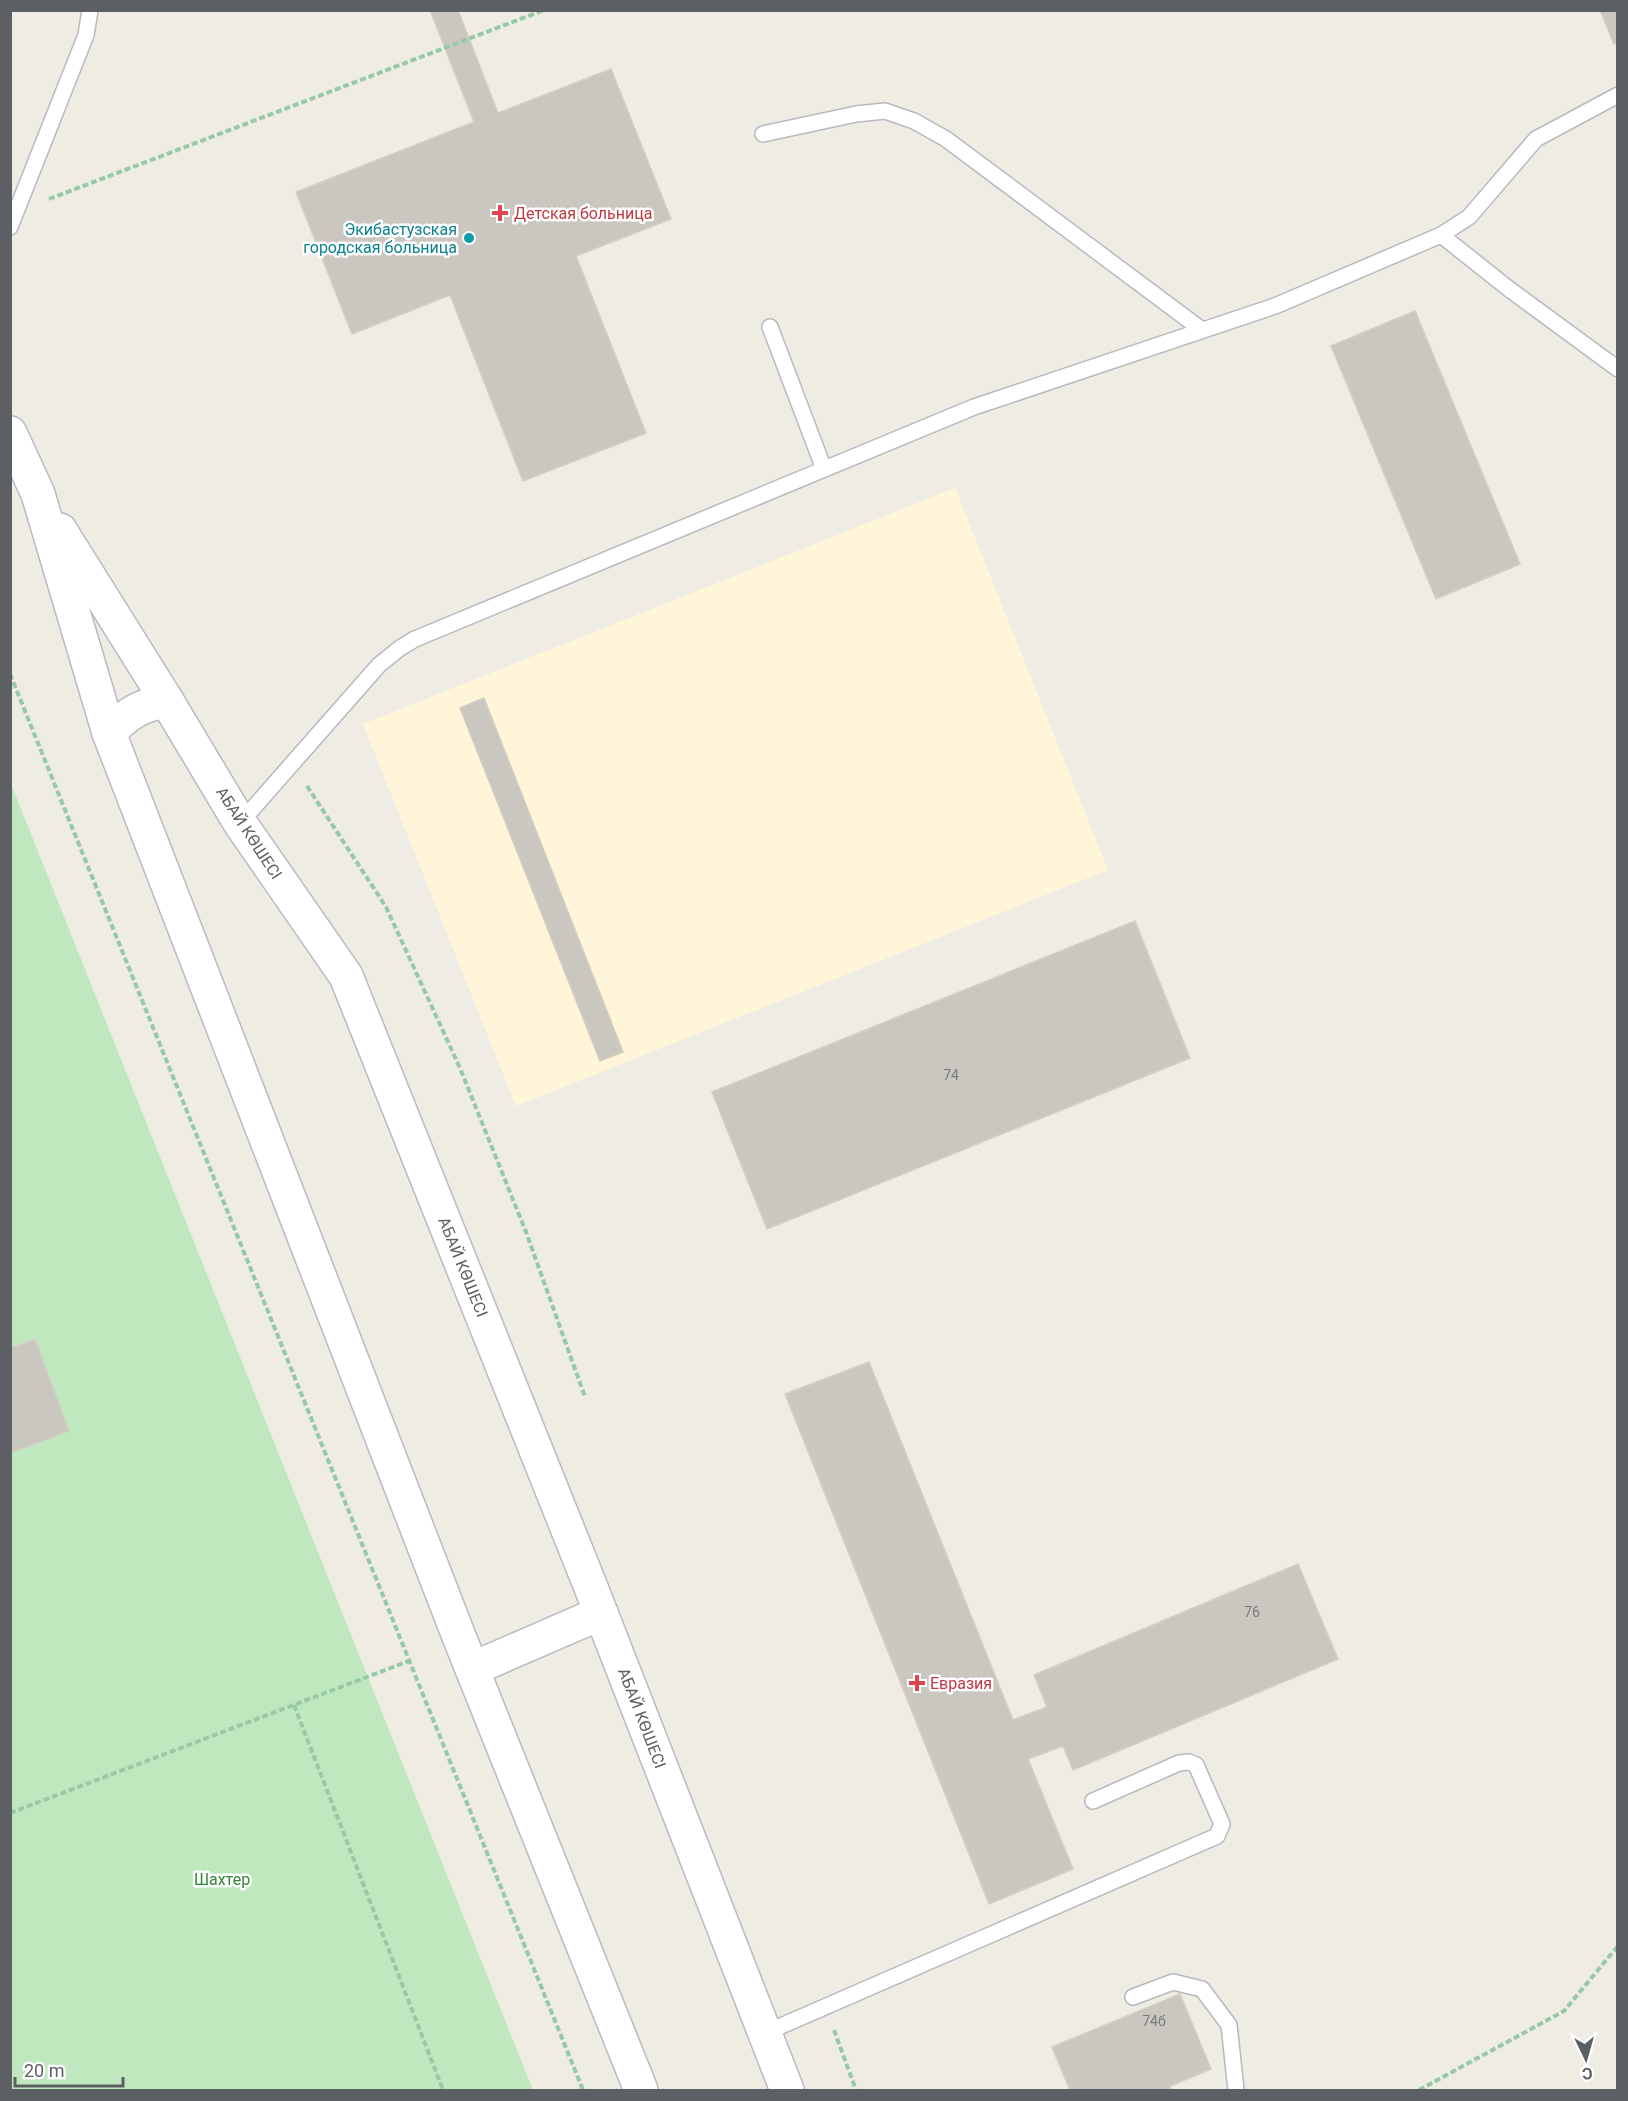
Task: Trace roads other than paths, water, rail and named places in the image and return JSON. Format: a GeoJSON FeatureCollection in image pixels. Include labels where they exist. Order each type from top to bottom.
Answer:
{"type":"FeatureCollection","features":[{"type":"Feature","properties":{"kind":"main road","name":"АБАЙ КӨШЕСІ"},"geometry":{"type":"LineString","coordinates":[[10,433],[38,494],[240,823],[346,976],[601,1613],[787,2091]]}},
{"type":"Feature","properties":{"kind":"main road","name":"АБАЙ КӨШЕСІ"},"geometry":{"type":"LineString","coordinates":[[38,494],[109,734],[472,1669],[641,2091]]}},
{"type":"Feature","properties":{"kind":"main road"},"geometry":{"type":"LineString","coordinates":[[109,734],[122,720],[135,711],[149,704],[167,701]]}},
{"type":"Feature","properties":{"kind":"main road"},"geometry":{"type":"LineString","coordinates":[[472,1669],[601,1613]]}},
{"type":"Feature","properties":{"kind":"lane"},"geometry":{"type":"LineString","coordinates":[[11,226],[86,34],[90,10]]}},
{"type":"Feature","properties":{"kind":"lane"},"geometry":{"type":"LineString","coordinates":[[240,823],[379,665],[414,639],[975,407],[1275,306],[1441,235],[1469,217],[1536,139],[1617,95]]}},
{"type":"Feature","properties":{"kind":"lane"},"geometry":{"type":"LineString","coordinates":[[763,134],[856,114],[885,111],[914,121],[946,139],[1202,330]]}},
{"type":"Feature","properties":{"kind":"lane"},"geometry":{"type":"LineString","coordinates":[[1441,235],[1617,369]]}},
{"type":"Feature","properties":{"kind":"lane"},"geometry":{"type":"LineString","coordinates":[[770,327],[824,469]]}},
{"type":"Feature","properties":{"kind":"lane"},"geometry":{"type":"LineString","coordinates":[[765,2032],[1216,1836],[1222,1824],[1196,1765],[1189,1762],[1179,1763],[1093,1801]]}},
{"type":"Feature","properties":{"kind":"lane"},"geometry":{"type":"LineString","coordinates":[[1133,1997],[1173,1982],[1202,1989],[1228,2025],[1236,2091]]}},
{"type":"Feature","properties":{"kind":"place","name":"Детская больница"},"geometry":{"type":"Point","coordinates":[500,213]}},
{"type":"Feature","properties":{"kind":"place","name":"Экибастузская городская больница"},"geometry":{"type":"Point","coordinates":[469,238]}},
{"type":"Feature","properties":{"kind":"place","name":"Евразия"},"geometry":{"type":"Point","coordinates":[917,1683]}},
{"type":"Feature","properties":{"kind":"park label","name":"Шахтер"},"geometry":{"type":"Point","coordinates":[222,1879]}}]}
